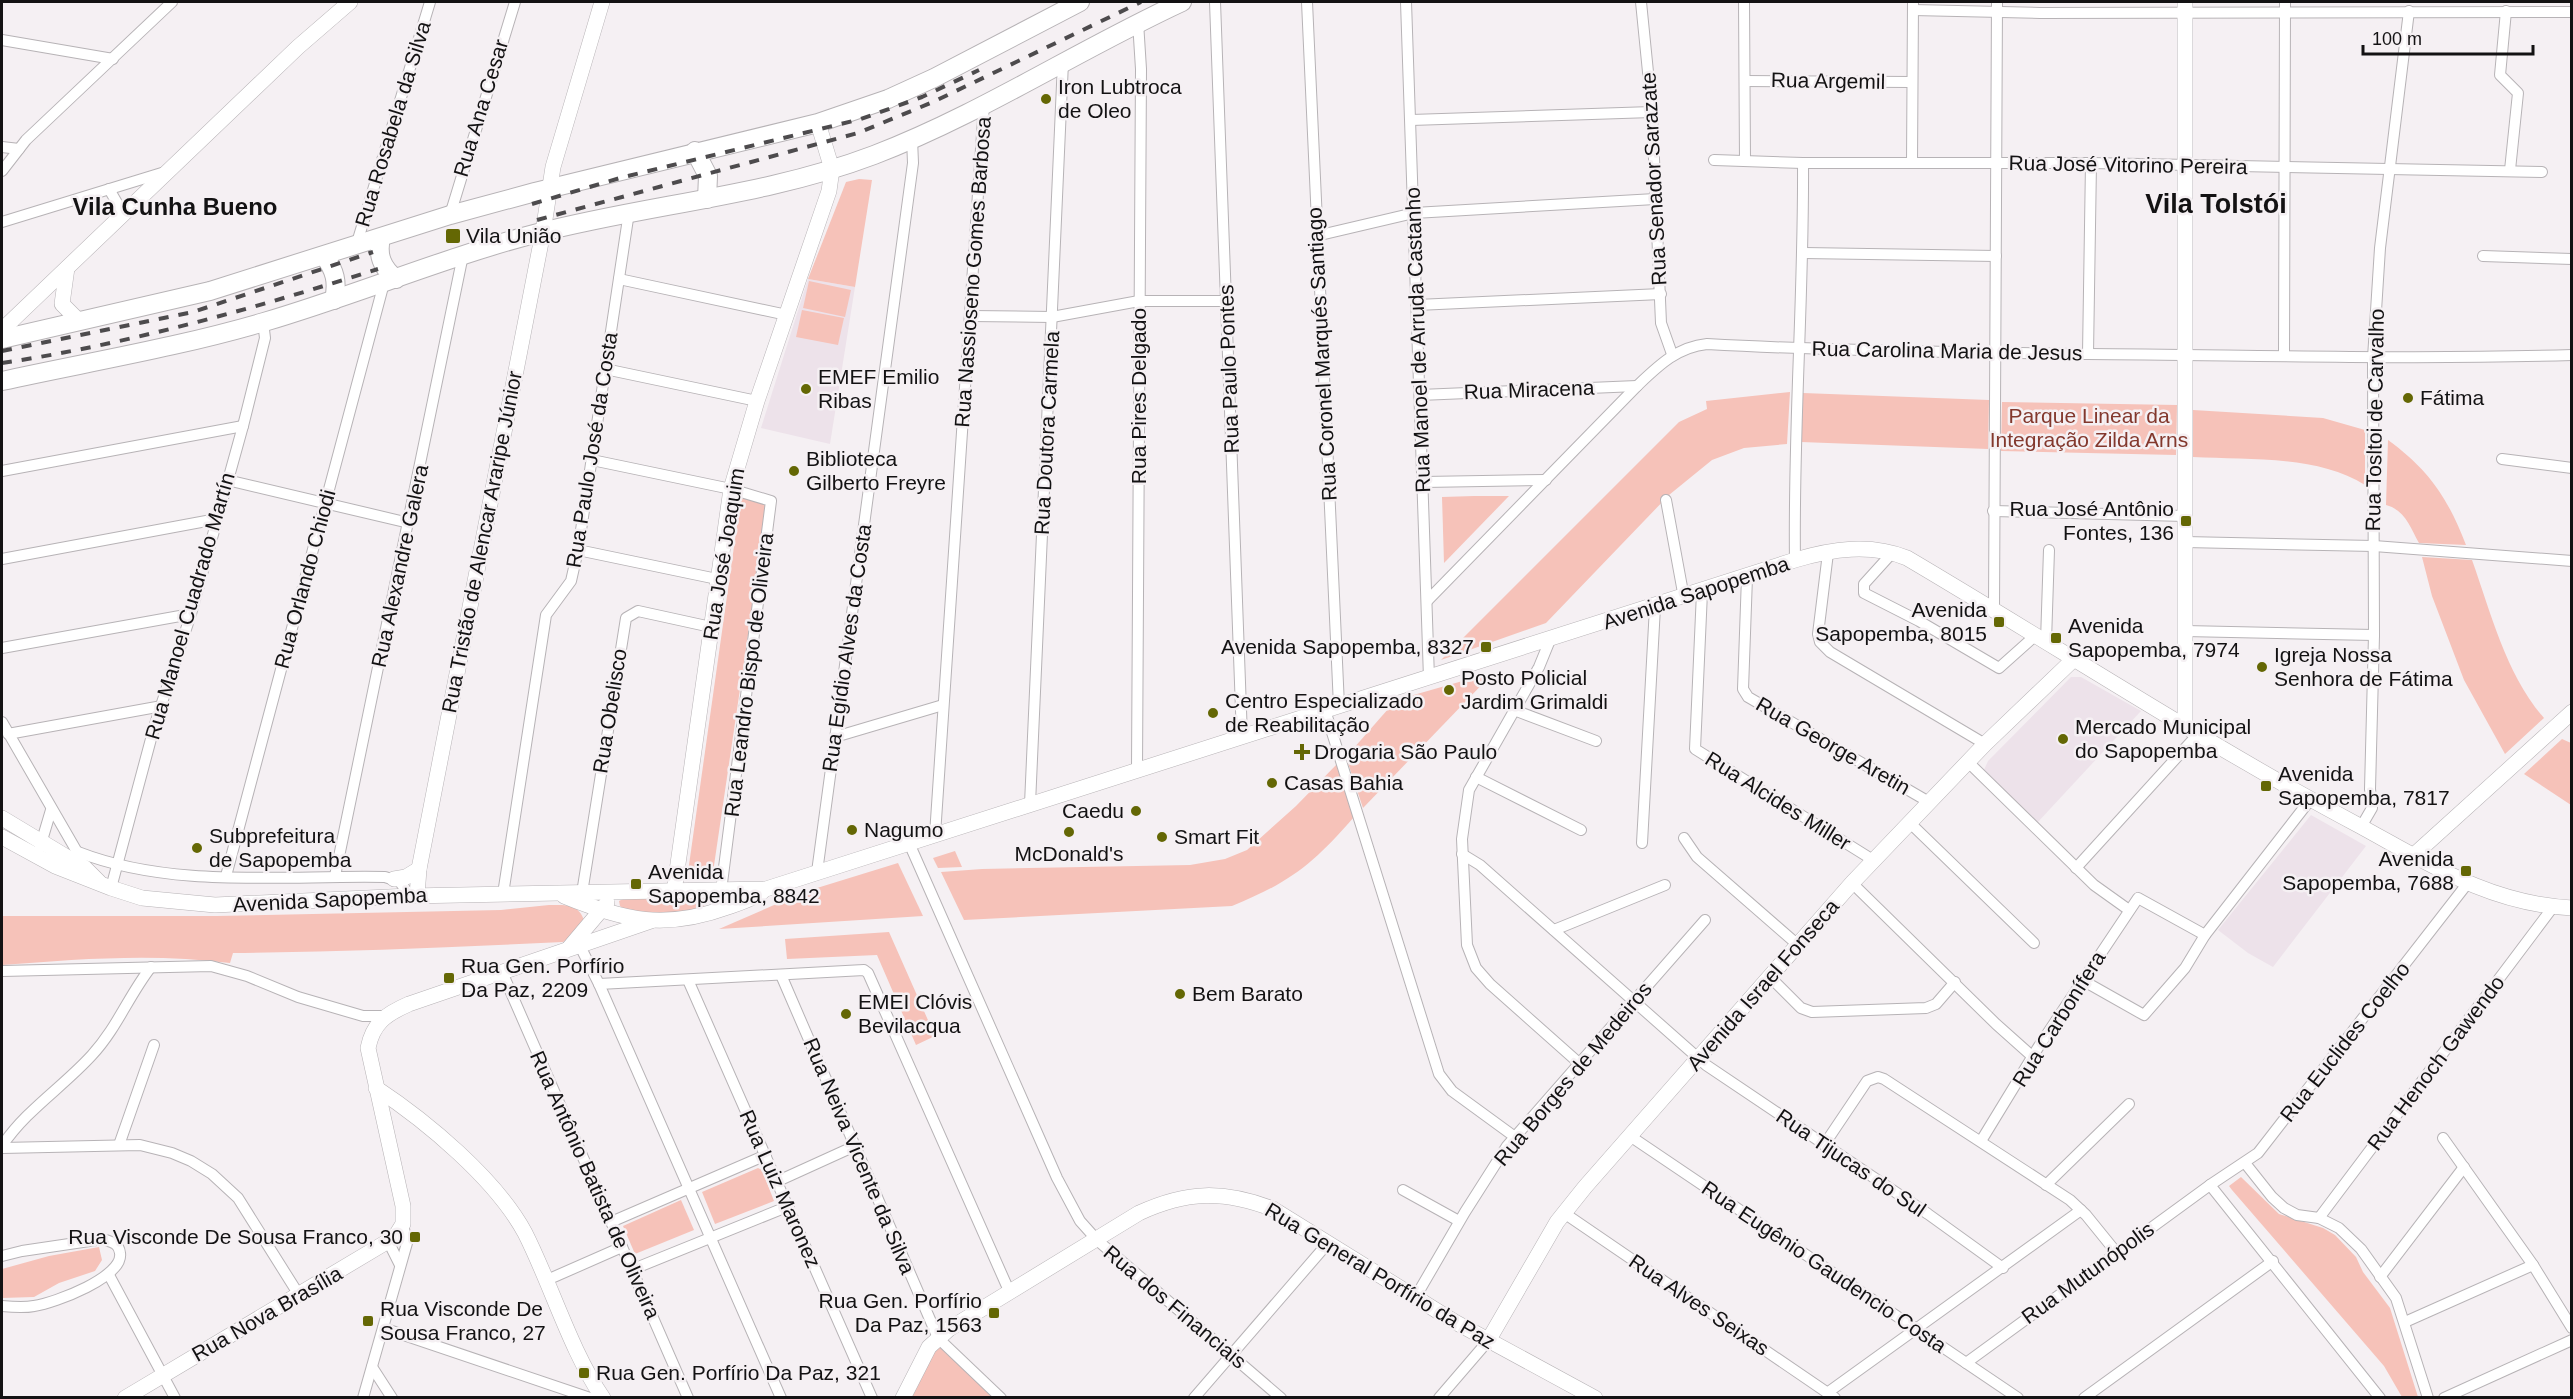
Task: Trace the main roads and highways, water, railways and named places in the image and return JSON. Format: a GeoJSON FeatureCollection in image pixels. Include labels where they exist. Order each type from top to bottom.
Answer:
{"type":"FeatureCollection","features":[{"type":"Feature","properties":{"kind":"main road"},"geometry":{"type":"LineString","coordinates":[[2,339],[76,320],[210,291],[450,215],[695,151],[818,123],[888,99],[934,78],[1080,2]]}},
{"type":"Feature","properties":{"kind":"main road"},"geometry":{"type":"LineString","coordinates":[[2,381],[263,322],[463,255],[543,232],[629,212],[707,199],[832,170],[912,139],[984,104],[1138,22],[1182,2]]}},
{"type":"Feature","properties":{"kind":"main road"},"geometry":{"type":"LineString","coordinates":[[695,151],[708,176],[707,199]]}},
{"type":"Feature","properties":{"kind":"main road"},"geometry":{"type":"LineString","coordinates":[[381,238],[379,250],[390,281]]}},
{"type":"Feature","properties":{"kind":"main road"},"geometry":{"type":"LineString","coordinates":[[324,256],[333,271],[336,288],[334,300]]}},
{"type":"Feature","properties":{"kind":"railway"},"geometry":{"type":"LineString","coordinates":[[537,220],[858,133],[933,102],[1141,2]]}},
{"type":"Feature","properties":{"kind":"railway"},"geometry":{"type":"LineString","coordinates":[[532,204],[620,178],[861,119],[922,97],[979,70]]}},
{"type":"Feature","properties":{"kind":"railway"},"geometry":{"type":"LineString","coordinates":[[2,351],[193,312],[373,252]]}},
{"type":"Feature","properties":{"kind":"railway"},"geometry":{"type":"LineString","coordinates":[[2,363],[96,346],[192,324],[378,269]]}},
{"type":"Feature","properties":{"kind":"place","name":"Iron Lubtroca de Oleo"},"geometry":{"type":"Point","coordinates":[1046,99]}},
{"type":"Feature","properties":{"kind":"place","name":"Vila União"},"geometry":{"type":"Point","coordinates":[453,236]}},
{"type":"Feature","properties":{"kind":"place","name":"EMEF Emilio Ribas"},"geometry":{"type":"Point","coordinates":[806,389]}},
{"type":"Feature","properties":{"kind":"place","name":"Fátima"},"geometry":{"type":"Point","coordinates":[2408,398]}},
{"type":"Feature","properties":{"kind":"place","name":"Biblioteca Gilberto Freyre"},"geometry":{"type":"Point","coordinates":[794,471]}},
{"type":"Feature","properties":{"kind":"place","name":"Rua José Antônio Fontes, 136"},"geometry":{"type":"Point","coordinates":[2186,521]}},
{"type":"Feature","properties":{"kind":"place","name":"Avenida Sapopemba, 8015"},"geometry":{"type":"Point","coordinates":[1999,622]}},
{"type":"Feature","properties":{"kind":"place","name":"Avenida Sapopemba, 7974"},"geometry":{"type":"Point","coordinates":[2056,638]}},
{"type":"Feature","properties":{"kind":"place","name":"Avenida Sapopemba, 8327"},"geometry":{"type":"Point","coordinates":[1486,647]}},
{"type":"Feature","properties":{"kind":"place","name":"Igreja Nossa Senhora de Fátima"},"geometry":{"type":"Point","coordinates":[2262,667]}},
{"type":"Feature","properties":{"kind":"place","name":"Posto Policial Jardim Grimaldi"},"geometry":{"type":"Point","coordinates":[1449,690]}},
{"type":"Feature","properties":{"kind":"place","name":"Centro Especializado de Reabilitação"},"geometry":{"type":"Point","coordinates":[1213,713]}},
{"type":"Feature","properties":{"kind":"place","name":"Mercado Municipal do Sapopemba"},"geometry":{"type":"Point","coordinates":[2063,739]}},
{"type":"Feature","properties":{"kind":"place","name":"Drogaria São Paulo"},"geometry":{"type":"Point","coordinates":[1302,752]}},
{"type":"Feature","properties":{"kind":"place","name":"Casas Bahia"},"geometry":{"type":"Point","coordinates":[1272,783]}},
{"type":"Feature","properties":{"kind":"place","name":"Avenida Sapopemba, 7817"},"geometry":{"type":"Point","coordinates":[2266,786]}},
{"type":"Feature","properties":{"kind":"place","name":"Caedu"},"geometry":{"type":"Point","coordinates":[1136,811]}},
{"type":"Feature","properties":{"kind":"place","name":"Nagumo"},"geometry":{"type":"Point","coordinates":[852,830]}},
{"type":"Feature","properties":{"kind":"place","name":"McDonald's"},"geometry":{"type":"Point","coordinates":[1069,832]}},
{"type":"Feature","properties":{"kind":"place","name":"Smart Fit"},"geometry":{"type":"Point","coordinates":[1162,837]}},
{"type":"Feature","properties":{"kind":"place","name":"Subprefeitura de Sapopemba"},"geometry":{"type":"Point","coordinates":[197,848]}},
{"type":"Feature","properties":{"kind":"place","name":"Avenida Sapopemba, 7688"},"geometry":{"type":"Point","coordinates":[2466,871]}},
{"type":"Feature","properties":{"kind":"place","name":"Avenida Sapopemba, 8842"},"geometry":{"type":"Point","coordinates":[636,884]}},
{"type":"Feature","properties":{"kind":"place","name":"Rua Gen. Porfírio Da Paz, 2209"},"geometry":{"type":"Point","coordinates":[449,978]}},
{"type":"Feature","properties":{"kind":"place","name":"Bem Barato"},"geometry":{"type":"Point","coordinates":[1180,994]}},
{"type":"Feature","properties":{"kind":"place","name":"EMEI Clóvis Bevilacqua"},"geometry":{"type":"Point","coordinates":[846,1014]}},
{"type":"Feature","properties":{"kind":"place","name":"Rua Visconde De Sousa Franco, 30"},"geometry":{"type":"Point","coordinates":[415,1237]}},
{"type":"Feature","properties":{"kind":"place","name":"Rua Gen. Porfírio Da Paz, 1563"},"geometry":{"type":"Point","coordinates":[994,1313]}},
{"type":"Feature","properties":{"kind":"place","name":"Rua Visconde De Sousa Franco, 27"},"geometry":{"type":"Point","coordinates":[368,1321]}},
{"type":"Feature","properties":{"kind":"place","name":"Rua Gen. Porfírio Da Paz, 321"},"geometry":{"type":"Point","coordinates":[584,1373]}},
{"type":"Feature","properties":{"kind":"district","name":"Vila Tolstói"},"geometry":{"type":"Point","coordinates":[2216,204]}},
{"type":"Feature","properties":{"kind":"district","name":"Vila Cunha Bueno"},"geometry":{"type":"Point","coordinates":[175,207]}},
{"type":"Feature","properties":{"kind":"park label","name":"Parque Linear da Integração Zilda Arns"},"geometry":{"type":"Point","coordinates":[2089,428]}}]}
